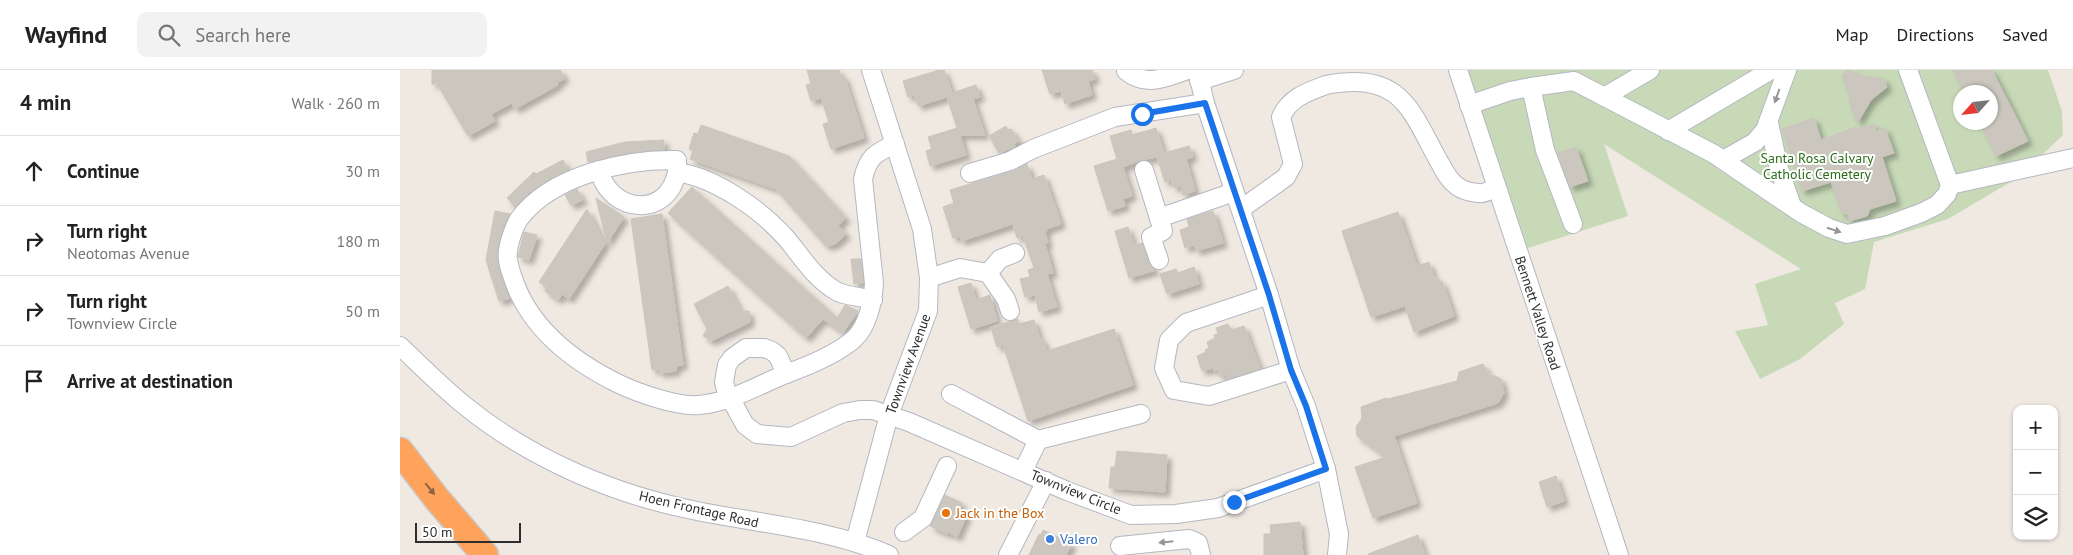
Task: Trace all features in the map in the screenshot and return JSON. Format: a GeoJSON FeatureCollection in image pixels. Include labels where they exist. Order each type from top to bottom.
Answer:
{"type":"FeatureCollection","features":[{"type":"Feature","properties":{"kind":"highway"},"geometry":{"type":"LineString","coordinates":[[400,451],[485,555]]}},
{"type":"Feature","properties":{"kind":"street","name":"Townview Avenue"},"geometry":{"type":"LineString","coordinates":[[855,542],[889,415],[928,311],[929,278],[922,229],[870,70]]}},
{"type":"Feature","properties":{"kind":"street"},"geometry":{"type":"LineString","coordinates":[[1126,71],[1131,76],[1152,82],[1194,74],[1234,70]]}},
{"type":"Feature","properties":{"kind":"street","name":"Bennett Valley Road"},"geometry":{"type":"LineString","coordinates":[[1458,70],[1619,555]]}},
{"type":"Feature","properties":{"kind":"street"},"geometry":{"type":"LineString","coordinates":[[1604,97],[1650,70]]}},
{"type":"Feature","properties":{"kind":"street"},"geometry":{"type":"LineString","coordinates":[[1668,131],[1771,70]]}},
{"type":"Feature","properties":{"kind":"street"},"geometry":{"type":"LineString","coordinates":[[1723,160],[1755,142],[1769,123],[1787,70]]}},
{"type":"Feature","properties":{"kind":"street"},"geometry":{"type":"LineString","coordinates":[[1469,106],[1541,81],[1574,81],[1723,160],[1792,206],[1829,228],[1847,234],[1885,226],[1921,213],[1936,205],[1948,194],[1950,186],[1908,70]]}},
{"type":"Feature","properties":{"kind":"street"},"geometry":{"type":"LineString","coordinates":[[1194,74],[1241,209],[1291,370],[1306,406],[1326,469],[1339,534],[1336,555]]}},
{"type":"Feature","properties":{"kind":"street"},"geometry":{"type":"LineString","coordinates":[[1241,209],[1286,177],[1294,164],[1281,117],[1286,106],[1298,97],[1326,85],[1349,80],[1363,79],[1379,82],[1391,87],[1405,98],[1449,181],[1465,191],[1482,193],[1496,187]]}},
{"type":"Feature","properties":{"kind":"street"},"geometry":{"type":"LineString","coordinates":[[1541,81],[1545,150],[1573,224]]}},
{"type":"Feature","properties":{"kind":"street"},"geometry":{"type":"LineString","coordinates":[[970,173],[1010,161],[1033,149],[1115,117],[1205,103]]}},
{"type":"Feature","properties":{"kind":"street"},"geometry":{"type":"LineString","coordinates":[[1769,123],[1779,169],[1792,206]]}},
{"type":"Feature","properties":{"kind":"street"},"geometry":{"type":"LineString","coordinates":[[599,170],[607,189],[615,197],[625,203],[636,206],[658,201],[673,184],[677,172],[677,160],[633,162],[599,170],[558,187],[536,202],[518,220],[507,253],[518,295],[537,321],[560,347],[581,364],[632,390],[658,399],[698,406],[730,398],[814,363],[855,338],[865,321],[873,300],[874,283],[863,179],[866,165],[873,155],[895,144]]}},
{"type":"Feature","properties":{"kind":"street"},"geometry":{"type":"LineString","coordinates":[[1950,186],[2073,158]]}},
{"type":"Feature","properties":{"kind":"street"},"geometry":{"type":"LineString","coordinates":[[1144,170],[1163,231],[1151,237],[1159,260]]}},
{"type":"Feature","properties":{"kind":"street"},"geometry":{"type":"LineString","coordinates":[[677,172],[701,179],[730,193],[758,210],[786,238],[808,268],[836,291],[873,300]]}},
{"type":"Feature","properties":{"kind":"street"},"geometry":{"type":"LineString","coordinates":[[1159,218],[1234,192]]}},
{"type":"Feature","properties":{"kind":"street"},"geometry":{"type":"LineString","coordinates":[[988,273],[1000,259],[1015,253]]}},
{"type":"Feature","properties":{"kind":"street"},"geometry":{"type":"LineString","coordinates":[[929,278],[960,268],[988,273],[1006,299],[1010,311]]}},
{"type":"Feature","properties":{"kind":"street"},"geometry":{"type":"LineString","coordinates":[[1269,295],[1186,323],[1169,340],[1164,368],[1174,390],[1209,396],[1291,370]]}},
{"type":"Feature","properties":{"kind":"street","name":"Hoen Frontage Road"},"geometry":{"type":"LineString","coordinates":[[400,346],[450,393],[481,418],[530,449],[580,473],[638,496],[678,507],[855,542],[890,555]]}},
{"type":"Feature","properties":{"kind":"street","name":"Townview Circle"},"geometry":{"type":"LineString","coordinates":[[786,374],[778,356],[772,350],[764,348],[746,348],[732,358],[724,373],[725,387],[730,398],[745,425],[757,434],[791,438],[851,411],[873,410],[925,428],[1046,481],[1131,515],[1176,514],[1218,508],[1326,469]]}},
{"type":"Feature","properties":{"kind":"street"},"geometry":{"type":"LineString","coordinates":[[951,394],[1038,440],[1142,414]]}},
{"type":"Feature","properties":{"kind":"street"},"geometry":{"type":"LineString","coordinates":[[1023,471],[1038,440]]}},
{"type":"Feature","properties":{"kind":"street"},"geometry":{"type":"LineString","coordinates":[[904,532],[923,518],[948,466]]}},
{"type":"Feature","properties":{"kind":"street"},"geometry":{"type":"LineString","coordinates":[[1008,555],[1046,481]]}},
{"type":"Feature","properties":{"kind":"street"},"geometry":{"type":"LineString","coordinates":[[1120,546],[1190,539],[1198,543],[1201,555]]}},
{"type":"Feature","properties":{"kind":"green space","name":"Santa Rosa Calvary Catholic Cemetery"},"geometry":{"type":"Polygon","coordinates":[[[1466,70],[2048,70],[2062,111],[2063,135],[2019,177],[1948,219],[1874,242],[1865,289],[1835,303],[1844,324],[1800,359],[1760,379],[1735,331],[1768,325],[1755,284],[1801,269],[1604,144],[1628,216],[1525,249],[1466,70]]]}},
{"type":"Feature","properties":{"kind":"building"},"geometry":{"type":"Polygon","coordinates":[[[432,70],[560,70],[565,78],[557,83],[558,85],[515,109],[512,103],[491,114],[495,121],[468,136],[436,82],[432,85],[432,70]]]}},
{"type":"Feature","properties":{"kind":"building"},"geometry":{"type":"Polygon","coordinates":[[[807,70],[839,70],[841,77],[844,76],[864,138],[831,149],[823,124],[829,122],[821,98],[811,101],[806,85],[811,84],[807,70]]]}},
{"type":"Feature","properties":{"kind":"building"},"geometry":{"type":"Polygon","coordinates":[[[944,70],[952,93],[976,85],[980,97],[973,99],[985,135],[960,135],[966,155],[930,166],[926,151],[932,149],[928,137],[957,128],[947,97],[918,106],[914,95],[908,97],[903,81],[944,70]]]}},
{"type":"Feature","properties":{"kind":"building"},"geometry":{"type":"Polygon","coordinates":[[[1042,70],[1092,70],[1095,79],[1088,81],[1092,95],[1065,104],[1061,91],[1050,94],[1042,70]]]}},
{"type":"Feature","properties":{"kind":"building"},"geometry":{"type":"Polygon","coordinates":[[[1847,70],[1863,76],[1884,79],[1887,87],[1871,100],[1858,122],[1851,108],[1849,94],[1842,76],[1847,70]]]}},
{"type":"Feature","properties":{"kind":"building"},"geometry":{"type":"Polygon","coordinates":[[[1953,70],[1992,70],[2028,141],[1996,156],[1984,130],[1998,130],[1998,85],[1960,85],[1953,70]]]}},
{"type":"Feature","properties":{"kind":"building"},"geometry":{"type":"Polygon","coordinates":[[[1814,118],[1821,140],[1856,127],[1854,130],[1874,124],[1876,131],[1885,128],[1894,153],[1882,157],[1896,201],[1870,209],[1867,216],[1849,221],[1848,215],[1842,213],[1831,182],[1802,191],[1782,129],[1814,118]]]}},
{"type":"Feature","properties":{"kind":"building"},"geometry":{"type":"Polygon","coordinates":[[[701,125],[789,156],[846,218],[838,225],[846,234],[835,244],[826,246],[776,189],[690,159],[693,151],[689,149],[694,133],[698,134],[701,125]]]}},
{"type":"Feature","properties":{"kind":"building"},"geometry":{"type":"Polygon","coordinates":[[[1006,126],[1008,130],[1011,129],[1019,141],[1014,144],[1016,146],[999,153],[989,136],[1006,126]]]}},
{"type":"Feature","properties":{"kind":"building"},"geometry":{"type":"Polygon","coordinates":[[[1156,128],[1164,153],[1189,146],[1193,157],[1186,159],[1195,191],[1183,195],[1181,186],[1174,188],[1171,180],[1165,182],[1157,157],[1141,160],[1123,167],[1132,196],[1123,199],[1125,206],[1108,211],[1094,166],[1117,159],[1110,136],[1131,130],[1132,135],[1156,128]]]}},
{"type":"Feature","properties":{"kind":"building"},"geometry":{"type":"Polygon","coordinates":[[[664,140],[664,150],[633,152],[588,162],[586,152],[625,142],[664,140]]]}},
{"type":"Feature","properties":{"kind":"building"},"geometry":{"type":"Polygon","coordinates":[[[1576,147],[1588,181],[1570,187],[1558,153],[1576,147]]]}},
{"type":"Feature","properties":{"kind":"building"},"geometry":{"type":"Polygon","coordinates":[[[563,160],[568,170],[544,183],[527,195],[515,207],[507,198],[534,172],[536,174],[563,160]]]}},
{"type":"Feature","properties":{"kind":"building"},"geometry":{"type":"Polygon","coordinates":[[[1027,164],[1032,179],[1044,175],[1061,224],[1047,229],[1045,232],[1048,243],[1045,244],[1053,273],[1047,274],[1057,307],[1039,312],[1035,295],[1025,297],[1020,279],[1030,277],[1028,270],[1034,268],[1023,236],[1017,238],[1013,224],[961,241],[960,236],[953,238],[943,207],[954,203],[950,190],[1013,171],[1027,164]]]}},
{"type":"Feature","properties":{"kind":"building"},"geometry":{"type":"Polygon","coordinates":[[[692,187],[837,318],[845,305],[858,311],[843,333],[823,319],[806,338],[668,213],[692,187]]]}},
{"type":"Feature","properties":{"kind":"building"},"geometry":{"type":"Polygon","coordinates":[[[577,189],[583,200],[571,205],[565,195],[577,189]]]}},
{"type":"Feature","properties":{"kind":"building"},"geometry":{"type":"Polygon","coordinates":[[[596,198],[624,217],[607,243],[596,198]]]}},
{"type":"Feature","properties":{"kind":"building"},"geometry":{"type":"Polygon","coordinates":[[[587,209],[605,244],[569,299],[562,294],[558,300],[545,291],[547,287],[539,282],[587,209]]]}},
{"type":"Feature","properties":{"kind":"building"},"geometry":{"type":"Polygon","coordinates":[[[495,211],[510,214],[500,236],[497,255],[500,273],[510,298],[499,301],[486,260],[495,211]]]}},
{"type":"Feature","properties":{"kind":"building"},"geometry":{"type":"Polygon","coordinates":[[[1213,211],[1223,243],[1196,251],[1195,245],[1185,248],[1180,230],[1189,227],[1187,219],[1213,211]]]}},
{"type":"Feature","properties":{"kind":"building"},"geometry":{"type":"Polygon","coordinates":[[[1398,212],[1417,266],[1429,262],[1434,278],[1438,278],[1439,283],[1442,281],[1454,316],[1414,332],[1405,306],[1371,317],[1342,231],[1398,212]]]}},
{"type":"Feature","properties":{"kind":"building"},"geometry":{"type":"Polygon","coordinates":[[[662,214],[683,365],[676,366],[676,371],[660,373],[659,369],[652,370],[631,219],[662,214]]]}},
{"type":"Feature","properties":{"kind":"building"},"geometry":{"type":"Polygon","coordinates":[[[1128,227],[1134,246],[1142,243],[1149,263],[1156,270],[1129,278],[1115,231],[1128,227]]]}},
{"type":"Feature","properties":{"kind":"building"},"geometry":{"type":"Polygon","coordinates":[[[524,232],[537,235],[529,260],[518,257],[524,232]]]}},
{"type":"Feature","properties":{"kind":"building"},"geometry":{"type":"Polygon","coordinates":[[[851,259],[861,259],[863,283],[854,284],[851,259]]]}},
{"type":"Feature","properties":{"kind":"building"},"geometry":{"type":"Polygon","coordinates":[[[1194,267],[1199,284],[1167,294],[1160,274],[1176,269],[1178,273],[1194,267]]]}},
{"type":"Feature","properties":{"kind":"building"},"geometry":{"type":"Polygon","coordinates":[[[971,283],[976,300],[990,295],[997,321],[971,329],[958,287],[971,283]]]}},
{"type":"Feature","properties":{"kind":"building"},"geometry":{"type":"Polygon","coordinates":[[[728,286],[741,311],[749,311],[750,322],[711,341],[703,336],[707,329],[694,304],[728,286]]]}},
{"type":"Feature","properties":{"kind":"building"},"geometry":{"type":"Polygon","coordinates":[[[1018,319],[1019,324],[1034,320],[1040,339],[1042,338],[1047,351],[1114,329],[1133,385],[1028,421],[1003,345],[997,347],[991,327],[1018,319]]]}},
{"type":"Feature","properties":{"kind":"building"},"geometry":{"type":"Polygon","coordinates":[[[1228,324],[1231,330],[1244,326],[1260,369],[1228,379],[1226,374],[1220,377],[1218,369],[1214,371],[1213,368],[1202,371],[1197,356],[1206,352],[1205,350],[1209,348],[1207,342],[1215,338],[1214,335],[1218,334],[1216,328],[1228,324]]]}},
{"type":"Feature","properties":{"kind":"building"},"geometry":{"type":"Polygon","coordinates":[[[1483,364],[1489,375],[1501,379],[1504,393],[1498,403],[1394,436],[1417,503],[1373,518],[1355,467],[1386,457],[1357,436],[1356,427],[1362,418],[1361,407],[1386,398],[1457,381],[1459,372],[1483,364]]]}},
{"type":"Feature","properties":{"kind":"building"},"geometry":{"type":"Polygon","coordinates":[[[1117,451],[1167,455],[1165,492],[1109,488],[1111,467],[1115,467],[1117,451]]]}},
{"type":"Feature","properties":{"kind":"building"},"geometry":{"type":"Polygon","coordinates":[[[1556,476],[1564,501],[1547,507],[1539,482],[1556,476]]]}},
{"type":"Feature","properties":{"kind":"building","name":"Jack in the Box"},"geometry":{"type":"Polygon","coordinates":[[[945,495],[962,503],[959,511],[967,515],[957,537],[930,526],[945,495]]]}},
{"type":"Feature","properties":{"kind":"building"},"geometry":{"type":"Polygon","coordinates":[[[1300,522],[1303,555],[1264,555],[1264,534],[1271,534],[1270,525],[1300,522]]]}},
{"type":"Feature","properties":{"kind":"building","name":"Valero"},"geometry":{"type":"Polygon","coordinates":[[[1043,530],[1072,544],[1066,555],[1029,555],[1039,534],[1041,535],[1043,530]]]}},
{"type":"Feature","properties":{"kind":"building"},"geometry":{"type":"Polygon","coordinates":[[[1418,535],[1425,555],[1368,555],[1368,554],[1418,535]]]}},
{"type":"Feature","properties":{"kind":"place","name":"Jack in the Box"},"geometry":{"type":"Point","coordinates":[946,513]}},
{"type":"Feature","properties":{"kind":"place","name":"Valero"},"geometry":{"type":"Point","coordinates":[1050,539]}},
{"type":"Feature","properties":{"kind":"route"},"geometry":{"type":"LineString","coordinates":[[1142,114],[1179,106],[1205,103],[1269,295],[1291,370],[1306,406],[1326,469],[1234,502]]}}]}
